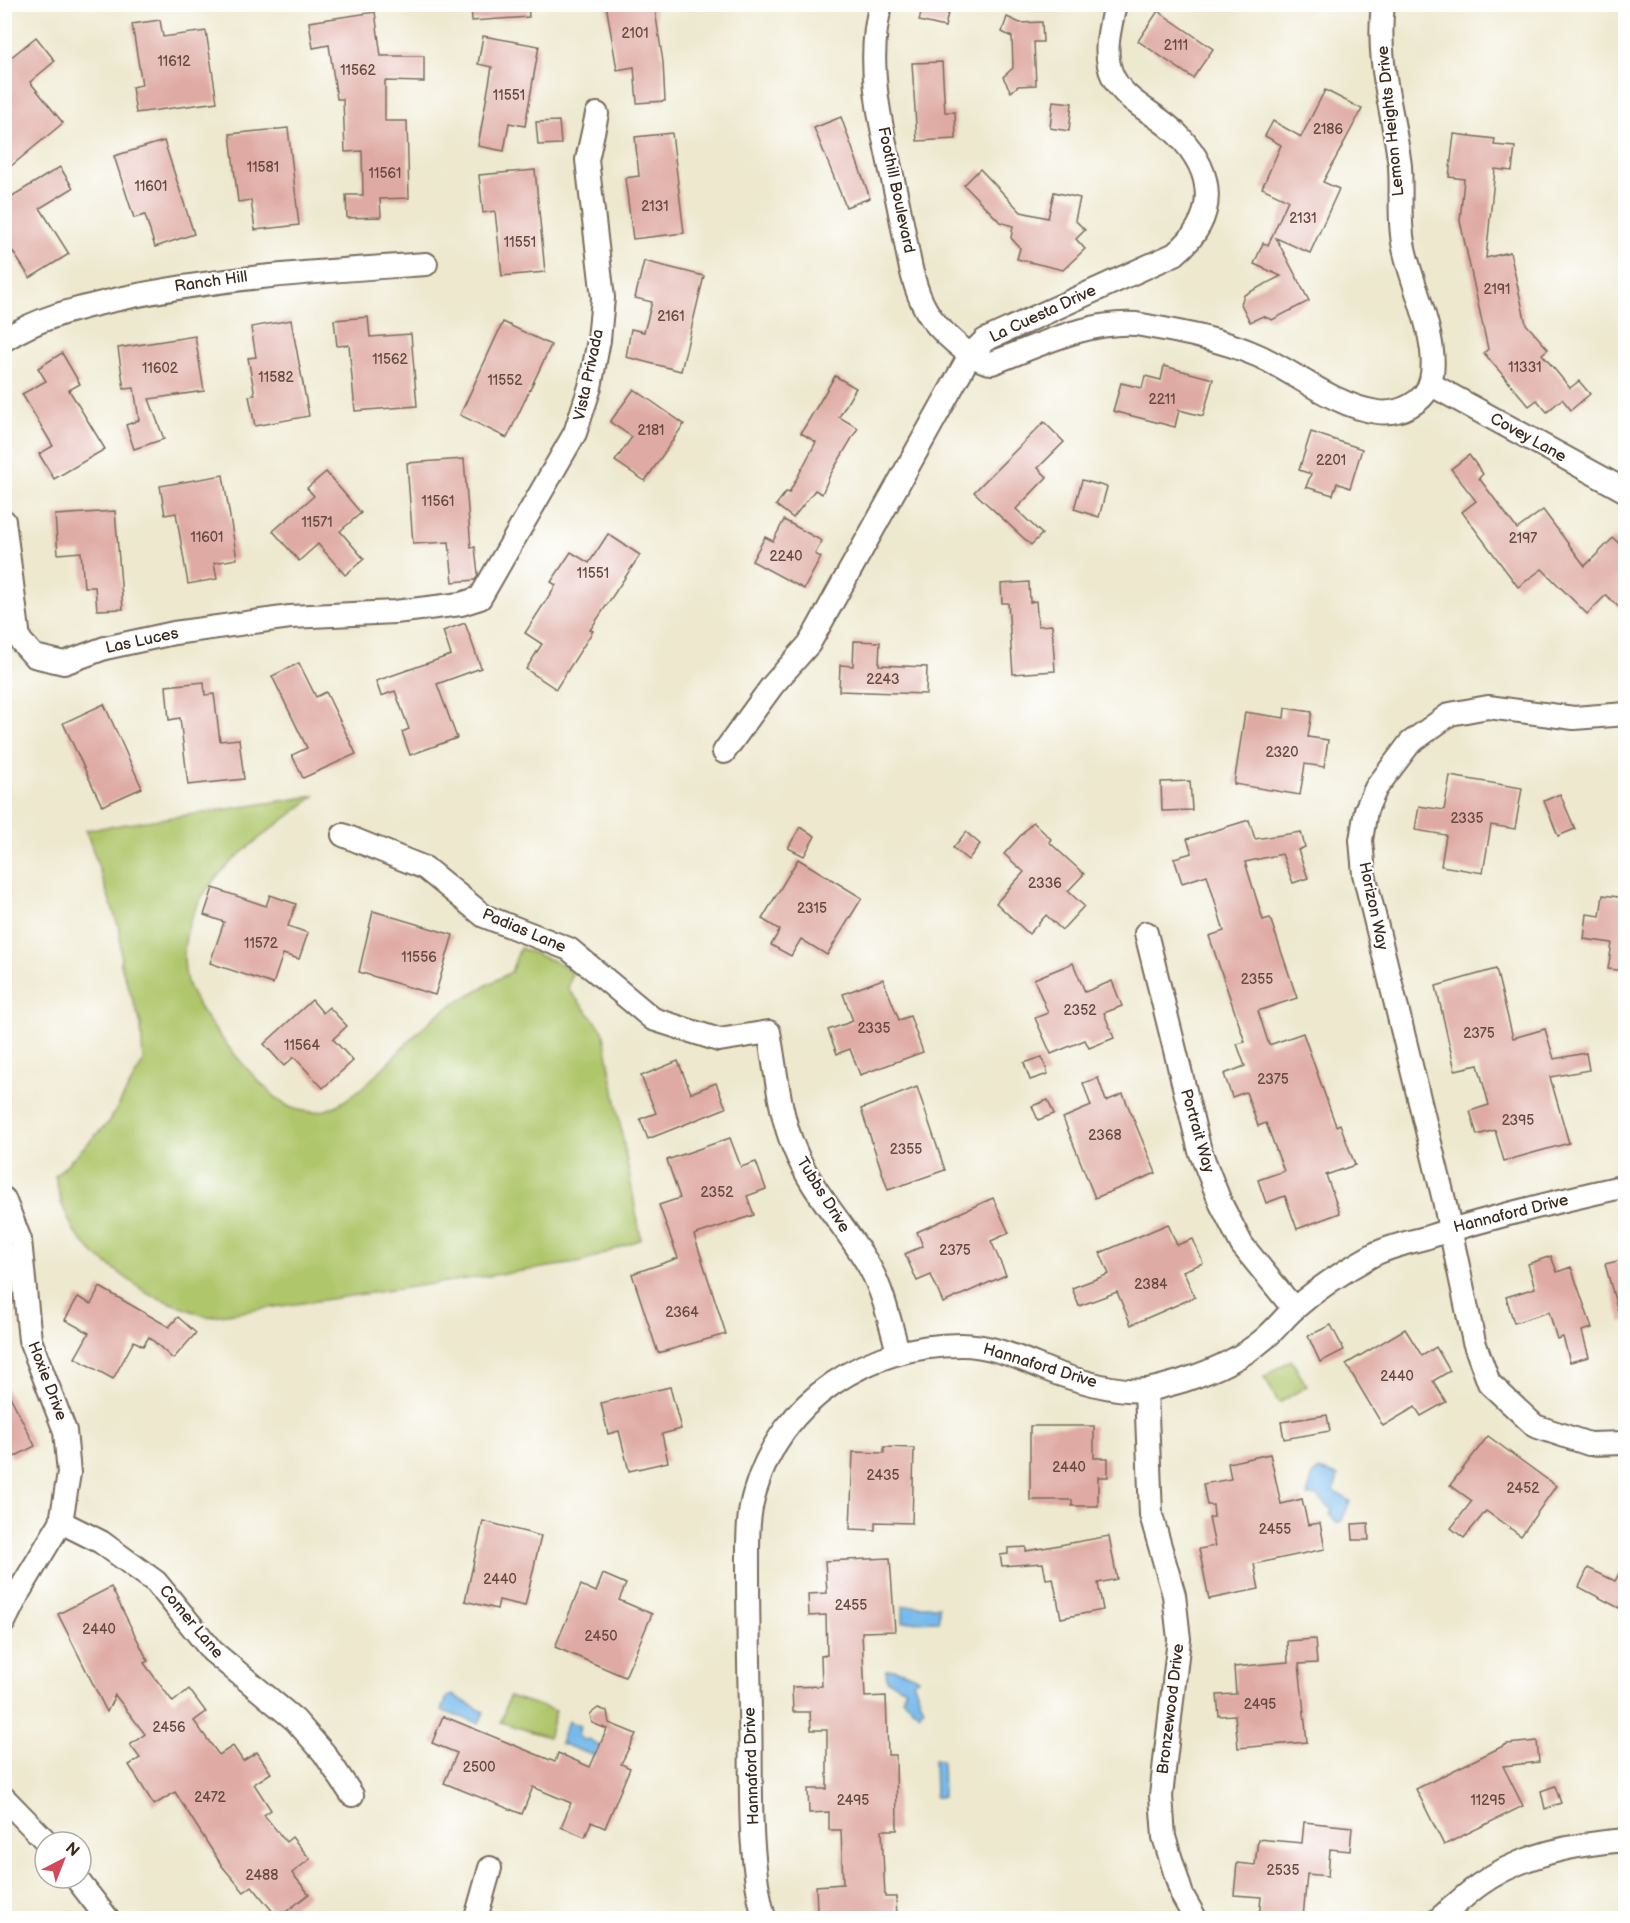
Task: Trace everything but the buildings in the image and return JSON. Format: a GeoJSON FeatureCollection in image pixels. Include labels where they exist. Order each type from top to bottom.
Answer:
{"type":"FeatureCollection","features":[{"type":"Feature","properties":{"kind":"street","name":"Foothill Boulevard"},"geometry":{"type":"LineString","coordinates":[[881,4],[874,44],[877,92],[915,279],[927,312],[970,355]]}},
{"type":"Feature","properties":{"kind":"street","name":"La Cuesta Drive"},"geometry":{"type":"LineString","coordinates":[[724,752],[772,686],[809,644],[970,355],[985,340],[1175,254],[1193,237],[1203,220],[1208,204],[1207,188],[1202,169],[1193,154],[1178,134],[1134,101],[1113,77],[1107,59],[1109,32],[1115,4]]}},
{"type":"Feature","properties":{"kind":"street","name":"Lemon Heights Drive"},"geometry":{"type":"LineString","coordinates":[[1383,4],[1382,61],[1398,152],[1403,247],[1429,338],[1433,371],[1430,384]]}},
{"type":"Feature","properties":{"kind":"street","name":"Vista Privada"},"geometry":{"type":"LineString","coordinates":[[394,612],[461,604],[480,598],[575,433],[590,387],[599,340],[603,298],[586,160],[597,114]]}},
{"type":"Feature","properties":{"kind":"street","name":"Ranch Hill"},"geometry":{"type":"LineString","coordinates":[[4,340],[46,318],[165,289],[265,274],[426,264]]}},
{"type":"Feature","properties":{"kind":"street"},"geometry":{"type":"LineString","coordinates":[[970,355],[981,363],[992,363],[1078,331],[1118,323],[1136,324],[1255,354],[1327,393],[1376,412],[1395,413],[1408,407],[1419,399],[1430,384]]}},
{"type":"Feature","properties":{"kind":"street","name":"Covey Lane"},"geometry":{"type":"LineString","coordinates":[[1430,384],[1626,491]]}},
{"type":"Feature","properties":{"kind":"street","name":"Las Luces"},"geometry":{"type":"LineString","coordinates":[[4,520],[19,639],[34,656],[64,663],[105,648],[174,633],[290,618],[394,612]]}},
{"type":"Feature","properties":{"kind":"street","name":"Horizon Way"},"geometry":{"type":"LineString","coordinates":[[1626,714],[1574,718],[1488,707],[1450,714],[1410,743],[1376,788],[1366,810],[1361,840],[1364,874],[1451,1229],[1474,1342],[1489,1383],[1535,1426],[1589,1444],[1626,1443]]}},
{"type":"Feature","properties":{"kind":"street","name":"Padias Lane"},"geometry":{"type":"LineString","coordinates":[[343,835],[425,868],[484,916],[569,950],[653,1019],[719,1040],[769,1032]]}},
{"type":"Feature","properties":{"kind":"street","name":"Portrait Way"},"geometry":{"type":"LineString","coordinates":[[1146,933],[1200,1151],[1221,1204],[1242,1245],[1269,1282],[1294,1309]]}},
{"type":"Feature","properties":{"kind":"street","name":"Tubbs Drive"},"geometry":{"type":"LineString","coordinates":[[769,1032],[783,1108],[794,1148],[816,1191],[871,1269],[898,1351]]}},
{"type":"Feature","properties":{"kind":"street","name":"Hannaford Drive"},"geometry":{"type":"LineString","coordinates":[[764,1918],[756,1874],[753,1821],[747,1547],[754,1491],[775,1445],[808,1402],[851,1372],[898,1351],[964,1345],[1005,1352],[1082,1381],[1146,1390],[1218,1368],[1263,1341],[1294,1309],[1329,1282],[1375,1253],[1451,1229],[1626,1186]]}},
{"type":"Feature","properties":{"kind":"street","name":"Hoxie Drive"},"geometry":{"type":"LineString","coordinates":[[4,1199],[20,1240],[30,1340],[65,1431],[69,1473],[61,1522],[20,1590],[4,1622]]}},
{"type":"Feature","properties":{"kind":"street","name":"Bronzewood Drive"},"geometry":{"type":"LineString","coordinates":[[1146,1390],[1151,1515],[1174,1595],[1179,1639],[1161,1796],[1164,1837],[1182,1895],[1195,1918]]}},
{"type":"Feature","properties":{"kind":"street","name":"Comer Lane"},"geometry":{"type":"LineString","coordinates":[[61,1522],[101,1542],[156,1582],[212,1651],[295,1720],[324,1753],[352,1795]]}},
{"type":"Feature","properties":{"kind":"street"},"geometry":{"type":"LineString","coordinates":[[4,1798],[35,1830]]}},
{"type":"Feature","properties":{"kind":"street"},"geometry":{"type":"LineString","coordinates":[[1440,1918],[1480,1884],[1537,1855],[1588,1843],[1626,1840]]}},
{"type":"Feature","properties":{"kind":"street"},"geometry":{"type":"LineString","coordinates":[[476,1918],[490,1868]]}},
{"type":"Feature","properties":{"kind":"street"},"geometry":{"type":"LineString","coordinates":[[85,1890],[107,1918]]}},
{"type":"Feature","properties":{"kind":"green space"},"geometry":{"type":"Polygon","coordinates":[[[315,796],[241,853],[208,888],[196,907],[185,941],[187,982],[192,995],[215,1029],[245,1067],[286,1105],[304,1111],[322,1111],[353,1095],[440,1013],[511,972],[520,948],[561,964],[572,973],[568,989],[603,1030],[641,1239],[583,1262],[207,1317],[148,1294],[95,1255],[75,1233],[62,1205],[55,1176],[109,1122],[143,1062],[141,1024],[121,965],[120,931],[86,830],[315,796]]]}},
{"type":"Feature","properties":{"kind":"green space"},"geometry":{"type":"Polygon","coordinates":[[[1291,1360],[1307,1386],[1279,1403],[1264,1377],[1291,1360]]]}},
{"type":"Feature","properties":{"kind":"green space"},"geometry":{"type":"Polygon","coordinates":[[[509,1696],[556,1711],[548,1737],[501,1722],[509,1696]]]}},
{"type":"Feature","properties":{"kind":"water"},"geometry":{"type":"Polygon","coordinates":[[[1319,1470],[1338,1476],[1334,1491],[1350,1501],[1342,1520],[1337,1523],[1330,1514],[1332,1510],[1317,1496],[1307,1496],[1313,1475],[1319,1470]]]}},
{"type":"Feature","properties":{"kind":"water"},"geometry":{"type":"Polygon","coordinates":[[[903,1606],[939,1606],[939,1621],[903,1622],[903,1606]]]}},
{"type":"Feature","properties":{"kind":"water"},"geometry":{"type":"Polygon","coordinates":[[[894,1669],[919,1678],[913,1682],[924,1708],[919,1714],[902,1698],[906,1689],[887,1680],[886,1670],[894,1669]]]}},
{"type":"Feature","properties":{"kind":"water"},"geometry":{"type":"Polygon","coordinates":[[[452,1695],[484,1712],[479,1723],[442,1711],[447,1697],[452,1695]]]}},
{"type":"Feature","properties":{"kind":"water"},"geometry":{"type":"Polygon","coordinates":[[[568,1721],[580,1726],[578,1736],[584,1740],[589,1739],[599,1746],[599,1752],[592,1755],[560,1743],[568,1721]]]}},
{"type":"Feature","properties":{"kind":"water"},"geometry":{"type":"Polygon","coordinates":[[[934,1760],[942,1760],[943,1797],[935,1797],[934,1760]]]}}]}
